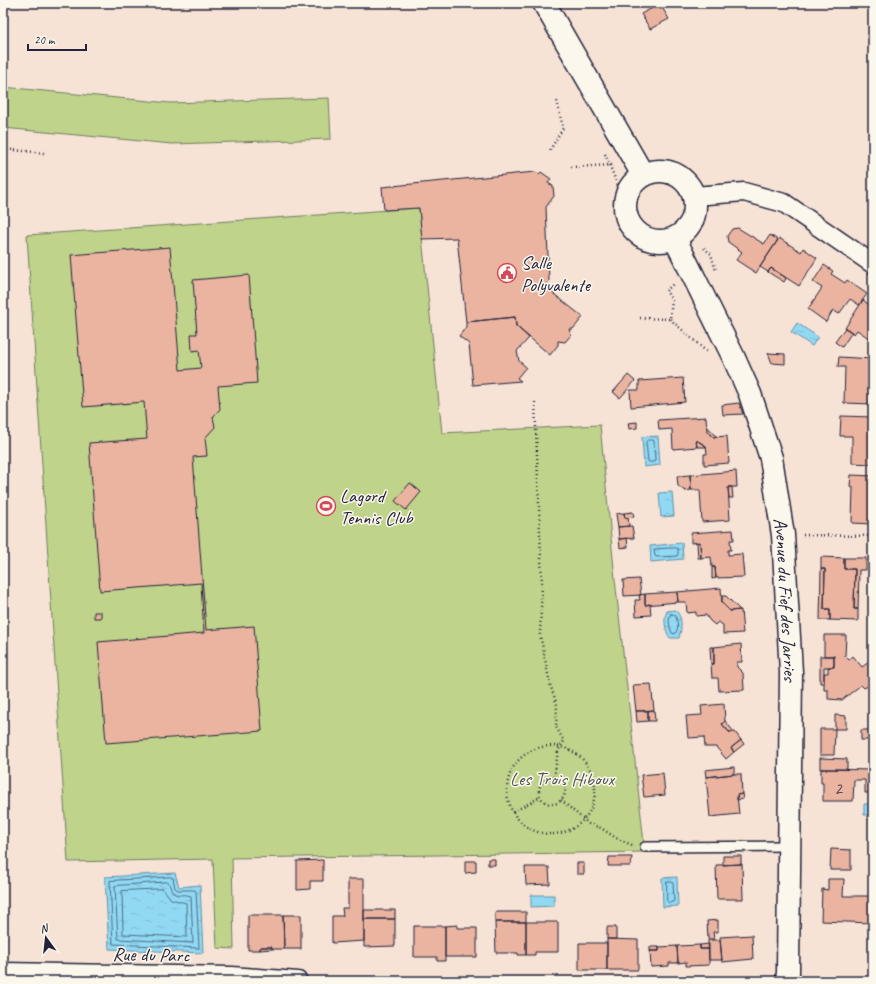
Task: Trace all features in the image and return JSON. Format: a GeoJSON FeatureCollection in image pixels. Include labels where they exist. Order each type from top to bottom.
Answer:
{"type":"FeatureCollection","features":[{"type":"Feature","properties":{"kind":"street"},"geometry":{"type":"LineString","coordinates":[[544,3],[643,175]]}},
{"type":"Feature","properties":{"kind":"street"},"geometry":{"type":"LineString","coordinates":[[653,171],[674,173],[690,186],[694,196],[696,205],[695,216],[691,225],[684,233],[675,239],[664,242],[652,241],[642,236],[633,229],[625,214],[625,199],[632,185],[643,175],[653,171]]}},
{"type":"Feature","properties":{"kind":"street"},"geometry":{"type":"LineString","coordinates":[[694,196],[744,192],[784,203],[873,264]]}},
{"type":"Feature","properties":{"kind":"street","name":"Avenue du Fief des Jarries"},"geometry":{"type":"LineString","coordinates":[[675,239],[733,356],[750,394],[771,458],[782,535],[791,672],[790,846],[787,981]]}},
{"type":"Feature","properties":{"kind":"street","name":"Rue du Parc"},"geometry":{"type":"LineString","coordinates":[[3,972],[232,976],[298,981]]}},
{"type":"Feature","properties":{"kind":"lane"},"geometry":{"type":"LineString","coordinates":[[645,847],[790,846]]}},
{"type":"Feature","properties":{"kind":"path"},"geometry":{"type":"LineString","coordinates":[[550,150],[563,128],[557,101]]}},
{"type":"Feature","properties":{"kind":"path"},"geometry":{"type":"LineString","coordinates":[[3,149],[44,153]]}},
{"type":"Feature","properties":{"kind":"path"},"geometry":{"type":"LineString","coordinates":[[572,167],[611,166],[632,156]]}},
{"type":"Feature","properties":{"kind":"path"},"geometry":{"type":"LineString","coordinates":[[640,318],[670,319],[672,300],[666,291],[689,266]]}},
{"type":"Feature","properties":{"kind":"path"},"geometry":{"type":"LineString","coordinates":[[535,402],[542,584],[540,634],[550,684],[557,704],[556,727],[564,741],[558,751],[554,778]]}},
{"type":"Feature","properties":{"kind":"path"},"geometry":{"type":"LineString","coordinates":[[802,535],[873,536]]}},
{"type":"Feature","properties":{"kind":"path"},"geometry":{"type":"LineString","coordinates":[[542,747],[560,747],[571,751],[583,760],[591,772],[595,786],[594,801],[588,814],[583,820],[578,825],[565,832],[550,834],[536,831],[523,824],[513,812],[508,801],[507,787],[510,773],[518,761],[529,752],[542,747]]}},
{"type":"Feature","properties":{"kind":"path"},"geometry":{"type":"LineString","coordinates":[[550,778],[554,778],[561,782],[564,794],[561,800],[557,803],[548,804],[540,797],[539,790],[543,782],[550,778]]}},
{"type":"Feature","properties":{"kind":"path"},"geometry":{"type":"LineString","coordinates":[[513,812],[540,797]]}},
{"type":"Feature","properties":{"kind":"path"},"geometry":{"type":"LineString","coordinates":[[561,800],[589,824],[601,828],[628,844],[638,848],[645,847]]}},
{"type":"Feature","properties":{"kind":"green space"},"geometry":{"type":"Polygon","coordinates":[[[3,87],[170,103],[329,98],[331,139],[172,144],[3,128],[3,87]]]}},
{"type":"Feature","properties":{"kind":"green space","name":"Lagord Tennis Club"},"geometry":{"type":"Polygon","coordinates":[[[419,208],[442,433],[600,425],[615,579],[645,852],[232,858],[234,949],[217,948],[213,859],[68,862],[27,235],[419,208]]]}},
{"type":"Feature","properties":{"kind":"water"},"geometry":{"type":"Polygon","coordinates":[[[797,323],[818,337],[812,346],[791,332],[797,323]]]}},
{"type":"Feature","properties":{"kind":"water"},"geometry":{"type":"Polygon","coordinates":[[[658,436],[660,465],[644,467],[642,437],[658,436]]]}},
{"type":"Feature","properties":{"kind":"water"},"geometry":{"type":"Polygon","coordinates":[[[672,492],[674,516],[661,517],[659,493],[672,492]]]}},
{"type":"Feature","properties":{"kind":"water"},"geometry":{"type":"Polygon","coordinates":[[[682,543],[683,559],[651,562],[650,546],[682,543]]]}},
{"type":"Feature","properties":{"kind":"water"},"geometry":{"type":"Polygon","coordinates":[[[675,610],[681,619],[681,630],[679,638],[670,638],[666,628],[665,618],[667,611],[675,610]]]}},
{"type":"Feature","properties":{"kind":"water"},"geometry":{"type":"Polygon","coordinates":[[[864,804],[873,804],[873,815],[864,815],[864,804]]]}},
{"type":"Feature","properties":{"kind":"water"},"geometry":{"type":"Polygon","coordinates":[[[175,873],[179,887],[200,885],[203,953],[109,949],[105,877],[175,873]]]}},
{"type":"Feature","properties":{"kind":"water"},"geometry":{"type":"Polygon","coordinates":[[[677,877],[678,906],[663,907],[662,878],[677,877]]]}},
{"type":"Feature","properties":{"kind":"water"},"geometry":{"type":"Polygon","coordinates":[[[531,895],[554,895],[554,906],[531,907],[531,895]]]}},
{"type":"Feature","properties":{"kind":"building"},"geometry":{"type":"Polygon","coordinates":[[[660,4],[669,19],[650,29],[641,14],[660,4]]]}},
{"type":"Feature","properties":{"kind":"building"},"geometry":{"type":"Polygon","coordinates":[[[535,172],[539,174],[541,172],[551,179],[548,183],[553,186],[554,196],[546,207],[549,281],[545,287],[583,317],[573,329],[569,329],[571,335],[565,342],[558,341],[558,345],[550,355],[516,326],[515,317],[466,322],[457,238],[422,239],[419,208],[384,210],[382,187],[535,172]]]}},
{"type":"Feature","properties":{"kind":"building"},"geometry":{"type":"Polygon","coordinates":[[[738,228],[764,244],[770,235],[778,240],[756,273],[736,260],[742,252],[728,242],[727,236],[732,229],[738,228]]]}},
{"type":"Feature","properties":{"kind":"building"},"geometry":{"type":"Polygon","coordinates":[[[779,238],[801,252],[803,248],[817,258],[799,286],[771,268],[768,272],[760,267],[779,238]]]}},
{"type":"Feature","properties":{"kind":"building"},"geometry":{"type":"Polygon","coordinates":[[[170,247],[180,370],[201,368],[199,350],[192,351],[191,334],[197,334],[193,280],[249,275],[257,383],[218,386],[220,409],[213,417],[215,427],[205,438],[207,456],[193,457],[206,630],[254,626],[262,731],[106,743],[98,642],[204,633],[201,583],[100,591],[89,443],[147,439],[144,402],[83,407],[71,255],[170,247]]]}},
{"type":"Feature","properties":{"kind":"building"},"geometry":{"type":"Polygon","coordinates":[[[824,265],[833,271],[831,274],[845,283],[847,280],[867,294],[859,305],[850,299],[839,314],[833,310],[826,322],[808,309],[822,288],[813,282],[824,265]]]}},
{"type":"Feature","properties":{"kind":"building"},"geometry":{"type":"Polygon","coordinates":[[[771,268],[786,278],[784,282],[768,272],[771,268]]]}},
{"type":"Feature","properties":{"kind":"building"},"geometry":{"type":"Polygon","coordinates":[[[863,300],[872,307],[873,305],[873,341],[857,330],[854,334],[845,328],[863,300]]]}},
{"type":"Feature","properties":{"kind":"building"},"geometry":{"type":"Polygon","coordinates":[[[515,317],[516,326],[529,338],[517,351],[519,361],[526,367],[517,378],[521,381],[473,385],[469,344],[459,336],[466,327],[466,322],[515,317]]]}},
{"type":"Feature","properties":{"kind":"building"},"geometry":{"type":"Polygon","coordinates":[[[845,328],[852,332],[842,347],[835,342],[845,328]]]}},
{"type":"Feature","properties":{"kind":"building"},"geometry":{"type":"Polygon","coordinates":[[[768,353],[785,354],[785,364],[772,363],[768,353]]]}},
{"type":"Feature","properties":{"kind":"building"},"geometry":{"type":"Polygon","coordinates":[[[839,357],[873,359],[873,379],[871,379],[870,383],[873,383],[873,404],[844,403],[845,367],[838,367],[839,357]]]}},
{"type":"Feature","properties":{"kind":"building"},"geometry":{"type":"Polygon","coordinates":[[[628,375],[635,381],[620,398],[613,392],[628,375]]]}},
{"type":"Feature","properties":{"kind":"building"},"geometry":{"type":"Polygon","coordinates":[[[683,378],[685,402],[631,407],[630,390],[639,390],[639,381],[683,378]]]}},
{"type":"Feature","properties":{"kind":"building"},"geometry":{"type":"Polygon","coordinates":[[[739,403],[743,414],[723,415],[722,405],[739,403]]]}},
{"type":"Feature","properties":{"kind":"building"},"geometry":{"type":"Polygon","coordinates":[[[841,416],[873,417],[873,464],[852,463],[852,436],[840,436],[841,416]]]}},
{"type":"Feature","properties":{"kind":"building"},"geometry":{"type":"Polygon","coordinates":[[[706,417],[707,431],[714,437],[727,436],[729,463],[704,465],[704,454],[707,454],[706,446],[696,440],[697,447],[673,449],[672,429],[659,430],[658,420],[706,417]]]}},
{"type":"Feature","properties":{"kind":"building"},"geometry":{"type":"Polygon","coordinates":[[[637,422],[637,428],[629,429],[628,423],[637,422]]]}},
{"type":"Feature","properties":{"kind":"building"},"geometry":{"type":"Polygon","coordinates":[[[707,426],[717,437],[714,437],[707,431],[707,426]]]}},
{"type":"Feature","properties":{"kind":"building"},"geometry":{"type":"Polygon","coordinates":[[[696,440],[706,446],[706,447],[697,447],[696,440]]]}},
{"type":"Feature","properties":{"kind":"building"},"geometry":{"type":"Polygon","coordinates":[[[736,471],[737,487],[728,487],[730,520],[702,522],[700,490],[691,490],[690,475],[736,471]]]}},
{"type":"Feature","properties":{"kind":"building"},"geometry":{"type":"Polygon","coordinates":[[[690,475],[691,490],[685,491],[678,486],[677,476],[690,475]]]}},
{"type":"Feature","properties":{"kind":"building"},"geometry":{"type":"Polygon","coordinates":[[[851,475],[873,476],[873,524],[852,523],[853,487],[850,486],[851,475]]]}},
{"type":"Feature","properties":{"kind":"building"},"geometry":{"type":"Polygon","coordinates":[[[410,483],[421,492],[406,510],[395,501],[410,483]]]}},
{"type":"Feature","properties":{"kind":"building"},"geometry":{"type":"Polygon","coordinates":[[[728,487],[732,487],[733,498],[729,498],[728,487]]]}},
{"type":"Feature","properties":{"kind":"building"},"geometry":{"type":"Polygon","coordinates":[[[633,512],[634,517],[625,518],[624,513],[633,512]]]}},
{"type":"Feature","properties":{"kind":"building"},"geometry":{"type":"Polygon","coordinates":[[[624,513],[625,518],[628,518],[629,526],[618,527],[616,514],[624,513]]]}},
{"type":"Feature","properties":{"kind":"building"},"geometry":{"type":"Polygon","coordinates":[[[632,526],[634,538],[619,539],[618,527],[632,526]]]}},
{"type":"Feature","properties":{"kind":"building"},"geometry":{"type":"Polygon","coordinates":[[[733,530],[734,540],[730,540],[731,550],[728,550],[728,555],[742,554],[744,577],[716,578],[715,567],[712,567],[711,557],[701,558],[700,542],[691,543],[691,533],[733,530]]]}},
{"type":"Feature","properties":{"kind":"building"},"geometry":{"type":"Polygon","coordinates":[[[627,538],[628,547],[620,548],[619,539],[627,538]]]}},
{"type":"Feature","properties":{"kind":"building"},"geometry":{"type":"Polygon","coordinates":[[[700,542],[701,558],[698,558],[697,543],[700,542]]]}},
{"type":"Feature","properties":{"kind":"building"},"geometry":{"type":"Polygon","coordinates":[[[821,557],[844,558],[844,569],[855,569],[854,609],[858,609],[858,621],[830,620],[830,609],[824,609],[825,569],[821,569],[821,557]]]}},
{"type":"Feature","properties":{"kind":"building"},"geometry":{"type":"Polygon","coordinates":[[[844,558],[866,558],[866,570],[859,570],[858,609],[854,609],[855,569],[844,569],[844,558]]]}},
{"type":"Feature","properties":{"kind":"building"},"geometry":{"type":"Polygon","coordinates":[[[712,567],[715,567],[716,578],[712,579],[712,567]]]}},
{"type":"Feature","properties":{"kind":"building"},"geometry":{"type":"Polygon","coordinates":[[[821,569],[825,569],[824,609],[830,609],[830,620],[820,620],[821,569]]]}},
{"type":"Feature","properties":{"kind":"building"},"geometry":{"type":"Polygon","coordinates":[[[639,579],[641,595],[624,596],[623,580],[639,579]]]}},
{"type":"Feature","properties":{"kind":"building"},"geometry":{"type":"Polygon","coordinates":[[[721,588],[722,603],[730,611],[741,610],[743,633],[723,634],[723,625],[718,622],[715,625],[706,615],[696,616],[696,612],[687,613],[686,602],[678,602],[677,592],[721,588]]]}},
{"type":"Feature","properties":{"kind":"building"},"geometry":{"type":"Polygon","coordinates":[[[677,592],[678,602],[645,605],[645,594],[677,592]]]}},
{"type":"Feature","properties":{"kind":"building"},"geometry":{"type":"Polygon","coordinates":[[[645,594],[645,605],[650,604],[651,615],[636,616],[635,600],[640,600],[639,595],[645,594]]]}},
{"type":"Feature","properties":{"kind":"building"},"geometry":{"type":"Polygon","coordinates":[[[722,596],[726,596],[740,610],[730,611],[722,603],[722,596]]]}},
{"type":"Feature","properties":{"kind":"building"},"geometry":{"type":"Polygon","coordinates":[[[94,612],[101,612],[101,618],[94,618],[94,612]]]}},
{"type":"Feature","properties":{"kind":"building"},"geometry":{"type":"Polygon","coordinates":[[[824,635],[846,635],[845,656],[849,660],[853,656],[862,667],[873,659],[873,692],[868,686],[864,688],[861,685],[842,700],[828,699],[828,690],[824,690],[824,673],[828,673],[828,667],[834,667],[834,656],[824,656],[824,635]]]}},
{"type":"Feature","properties":{"kind":"building"},"geometry":{"type":"Polygon","coordinates":[[[741,644],[742,662],[737,662],[737,667],[743,673],[744,690],[719,691],[718,678],[712,678],[711,664],[714,664],[714,647],[741,644]]]}},
{"type":"Feature","properties":{"kind":"building"},"geometry":{"type":"Polygon","coordinates":[[[710,647],[714,647],[714,664],[711,664],[710,647]]]}},
{"type":"Feature","properties":{"kind":"building"},"geometry":{"type":"Polygon","coordinates":[[[820,656],[834,656],[834,667],[824,667],[824,683],[820,683],[820,656]]]}},
{"type":"Feature","properties":{"kind":"building"},"geometry":{"type":"Polygon","coordinates":[[[651,684],[654,710],[636,711],[633,685],[651,684]]]}},
{"type":"Feature","properties":{"kind":"building"},"geometry":{"type":"Polygon","coordinates":[[[724,704],[725,721],[722,724],[729,732],[735,732],[741,740],[731,748],[734,752],[726,759],[716,747],[705,747],[704,737],[688,738],[686,716],[702,715],[701,706],[724,704]]]}},
{"type":"Feature","properties":{"kind":"building"},"geometry":{"type":"Polygon","coordinates":[[[654,710],[655,721],[648,721],[648,711],[654,710]]]}},
{"type":"Feature","properties":{"kind":"building"},"geometry":{"type":"Polygon","coordinates":[[[636,711],[648,711],[648,721],[637,722],[636,711]]]}},
{"type":"Feature","properties":{"kind":"building"},"geometry":{"type":"Polygon","coordinates":[[[835,715],[846,716],[846,729],[835,729],[835,715]]]}},
{"type":"Feature","properties":{"kind":"building"},"geometry":{"type":"Polygon","coordinates":[[[725,721],[734,732],[729,732],[722,724],[725,721]]]}},
{"type":"Feature","properties":{"kind":"building"},"geometry":{"type":"Polygon","coordinates":[[[820,729],[835,729],[834,755],[820,755],[820,729]]]}},
{"type":"Feature","properties":{"kind":"building"},"geometry":{"type":"Polygon","coordinates":[[[861,730],[873,730],[873,770],[871,770],[871,740],[861,740],[861,730]]]}},
{"type":"Feature","properties":{"kind":"building"},"geometry":{"type":"Polygon","coordinates":[[[741,740],[744,744],[734,752],[731,748],[741,740]]]}},
{"type":"Feature","properties":{"kind":"building"},"geometry":{"type":"Polygon","coordinates":[[[820,758],[847,759],[847,769],[820,769],[820,758]]]}},
{"type":"Feature","properties":{"kind":"building"},"geometry":{"type":"Polygon","coordinates":[[[734,767],[734,774],[706,777],[705,770],[734,767]]]}},
{"type":"Feature","properties":{"kind":"building"},"geometry":{"type":"Polygon","coordinates":[[[821,769],[873,770],[873,793],[865,793],[865,780],[854,780],[853,801],[823,801],[821,769]]]}},
{"type":"Feature","properties":{"kind":"building"},"geometry":{"type":"Polygon","coordinates":[[[663,773],[665,795],[644,797],[641,775],[663,773]]]}},
{"type":"Feature","properties":{"kind":"building"},"geometry":{"type":"Polygon","coordinates":[[[741,774],[742,794],[737,795],[739,814],[710,817],[706,777],[741,774]]]}},
{"type":"Feature","properties":{"kind":"building"},"geometry":{"type":"Polygon","coordinates":[[[742,794],[743,799],[737,800],[737,795],[742,794]]]}},
{"type":"Feature","properties":{"kind":"building"},"geometry":{"type":"Polygon","coordinates":[[[831,849],[851,850],[851,870],[830,870],[831,849]]]}},
{"type":"Feature","properties":{"kind":"building"},"geometry":{"type":"Polygon","coordinates":[[[723,856],[741,856],[741,864],[723,865],[723,856]]]}},
{"type":"Feature","properties":{"kind":"building"},"geometry":{"type":"Polygon","coordinates":[[[609,857],[632,857],[631,866],[608,866],[609,857]]]}},
{"type":"Feature","properties":{"kind":"building"},"geometry":{"type":"Polygon","coordinates":[[[488,859],[495,859],[495,865],[488,865],[488,859]]]}},
{"type":"Feature","properties":{"kind":"building"},"geometry":{"type":"Polygon","coordinates":[[[323,860],[323,881],[310,881],[310,889],[297,890],[297,861],[323,860]]]}},
{"type":"Feature","properties":{"kind":"building"},"geometry":{"type":"Polygon","coordinates":[[[465,861],[476,861],[476,872],[465,873],[465,861]]]}},
{"type":"Feature","properties":{"kind":"building"},"geometry":{"type":"Polygon","coordinates":[[[577,863],[584,863],[584,874],[577,874],[577,863]]]}},
{"type":"Feature","properties":{"kind":"building"},"geometry":{"type":"Polygon","coordinates":[[[742,864],[743,899],[717,899],[716,865],[742,864]]]}},
{"type":"Feature","properties":{"kind":"building"},"geometry":{"type":"Polygon","coordinates":[[[525,867],[549,867],[550,884],[526,885],[525,867]]]}},
{"type":"Feature","properties":{"kind":"building"},"geometry":{"type":"Polygon","coordinates":[[[348,879],[364,879],[364,941],[332,943],[332,916],[343,916],[342,908],[348,908],[348,879]]]}},
{"type":"Feature","properties":{"kind":"building"},"geometry":{"type":"Polygon","coordinates":[[[828,879],[844,879],[843,896],[873,896],[873,923],[821,921],[822,889],[828,890],[828,879]]]}},
{"type":"Feature","properties":{"kind":"building"},"geometry":{"type":"Polygon","coordinates":[[[364,910],[395,910],[395,919],[364,919],[364,910]]]}},
{"type":"Feature","properties":{"kind":"building"},"geometry":{"type":"Polygon","coordinates":[[[495,912],[526,912],[526,922],[495,922],[495,912]]]}},
{"type":"Feature","properties":{"kind":"building"},"geometry":{"type":"Polygon","coordinates":[[[248,915],[283,915],[284,949],[260,947],[260,950],[248,950],[248,915]]]}},
{"type":"Feature","properties":{"kind":"building"},"geometry":{"type":"Polygon","coordinates":[[[283,915],[301,915],[301,949],[284,949],[283,915]]]}},
{"type":"Feature","properties":{"kind":"building"},"geometry":{"type":"Polygon","coordinates":[[[364,919],[395,919],[395,946],[364,947],[364,919]]]}},
{"type":"Feature","properties":{"kind":"building"},"geometry":{"type":"Polygon","coordinates":[[[718,920],[718,932],[713,932],[714,939],[708,939],[707,921],[718,920]]]}},
{"type":"Feature","properties":{"kind":"building"},"geometry":{"type":"Polygon","coordinates":[[[495,922],[526,922],[526,955],[518,955],[518,953],[496,953],[495,922]]]}},
{"type":"Feature","properties":{"kind":"building"},"geometry":{"type":"Polygon","coordinates":[[[526,922],[558,922],[558,952],[535,952],[535,955],[526,955],[526,922]]]}},
{"type":"Feature","properties":{"kind":"building"},"geometry":{"type":"Polygon","coordinates":[[[457,925],[457,928],[477,928],[477,957],[445,957],[445,926],[457,925]]]}},
{"type":"Feature","properties":{"kind":"building"},"geometry":{"type":"Polygon","coordinates":[[[414,926],[445,926],[445,961],[437,961],[437,957],[414,957],[414,926]]]}},
{"type":"Feature","properties":{"kind":"building"},"geometry":{"type":"Polygon","coordinates":[[[607,927],[616,927],[616,939],[607,939],[607,927]]]}},
{"type":"Feature","properties":{"kind":"building"},"geometry":{"type":"Polygon","coordinates":[[[752,935],[753,959],[722,962],[720,937],[752,935]]]}},
{"type":"Feature","properties":{"kind":"building"},"geometry":{"type":"Polygon","coordinates":[[[607,939],[638,940],[638,970],[607,970],[607,939]]]}},
{"type":"Feature","properties":{"kind":"building"},"geometry":{"type":"Polygon","coordinates":[[[708,940],[720,940],[722,960],[709,960],[708,940]]]}},
{"type":"Feature","properties":{"kind":"building"},"geometry":{"type":"Polygon","coordinates":[[[579,943],[607,943],[607,970],[579,970],[579,943]]]}},
{"type":"Feature","properties":{"kind":"building"},"geometry":{"type":"Polygon","coordinates":[[[709,944],[709,949],[700,949],[700,945],[709,944]]]}},
{"type":"Feature","properties":{"kind":"building"},"geometry":{"type":"Polygon","coordinates":[[[700,945],[700,949],[709,949],[709,965],[686,966],[686,962],[678,963],[677,946],[700,945]]]}},
{"type":"Feature","properties":{"kind":"building"},"geometry":{"type":"Polygon","coordinates":[[[677,946],[678,963],[669,963],[669,966],[651,967],[650,951],[659,951],[659,947],[677,946]]]}},
{"type":"Feature","properties":{"kind":"building"},"geometry":{"type":"Polygon","coordinates":[[[260,947],[272,947],[272,949],[260,950],[260,947]]]}},
{"type":"Feature","properties":{"kind":"building"},"geometry":{"type":"Polygon","coordinates":[[[650,947],[659,947],[659,951],[650,951],[650,947]]]}},
{"type":"Feature","properties":{"kind":"place","name":"Salle Polyvalente"},"geometry":{"type":"Point","coordinates":[507,273]}},
{"type":"Feature","properties":{"kind":"place","name":"Lagord Tennis Club"},"geometry":{"type":"Point","coordinates":[326,506]}},
{"type":"Feature","properties":{"kind":"park label","name":"Les Trois Hiboux"},"geometry":{"type":"Point","coordinates":[562,778]}}]}
